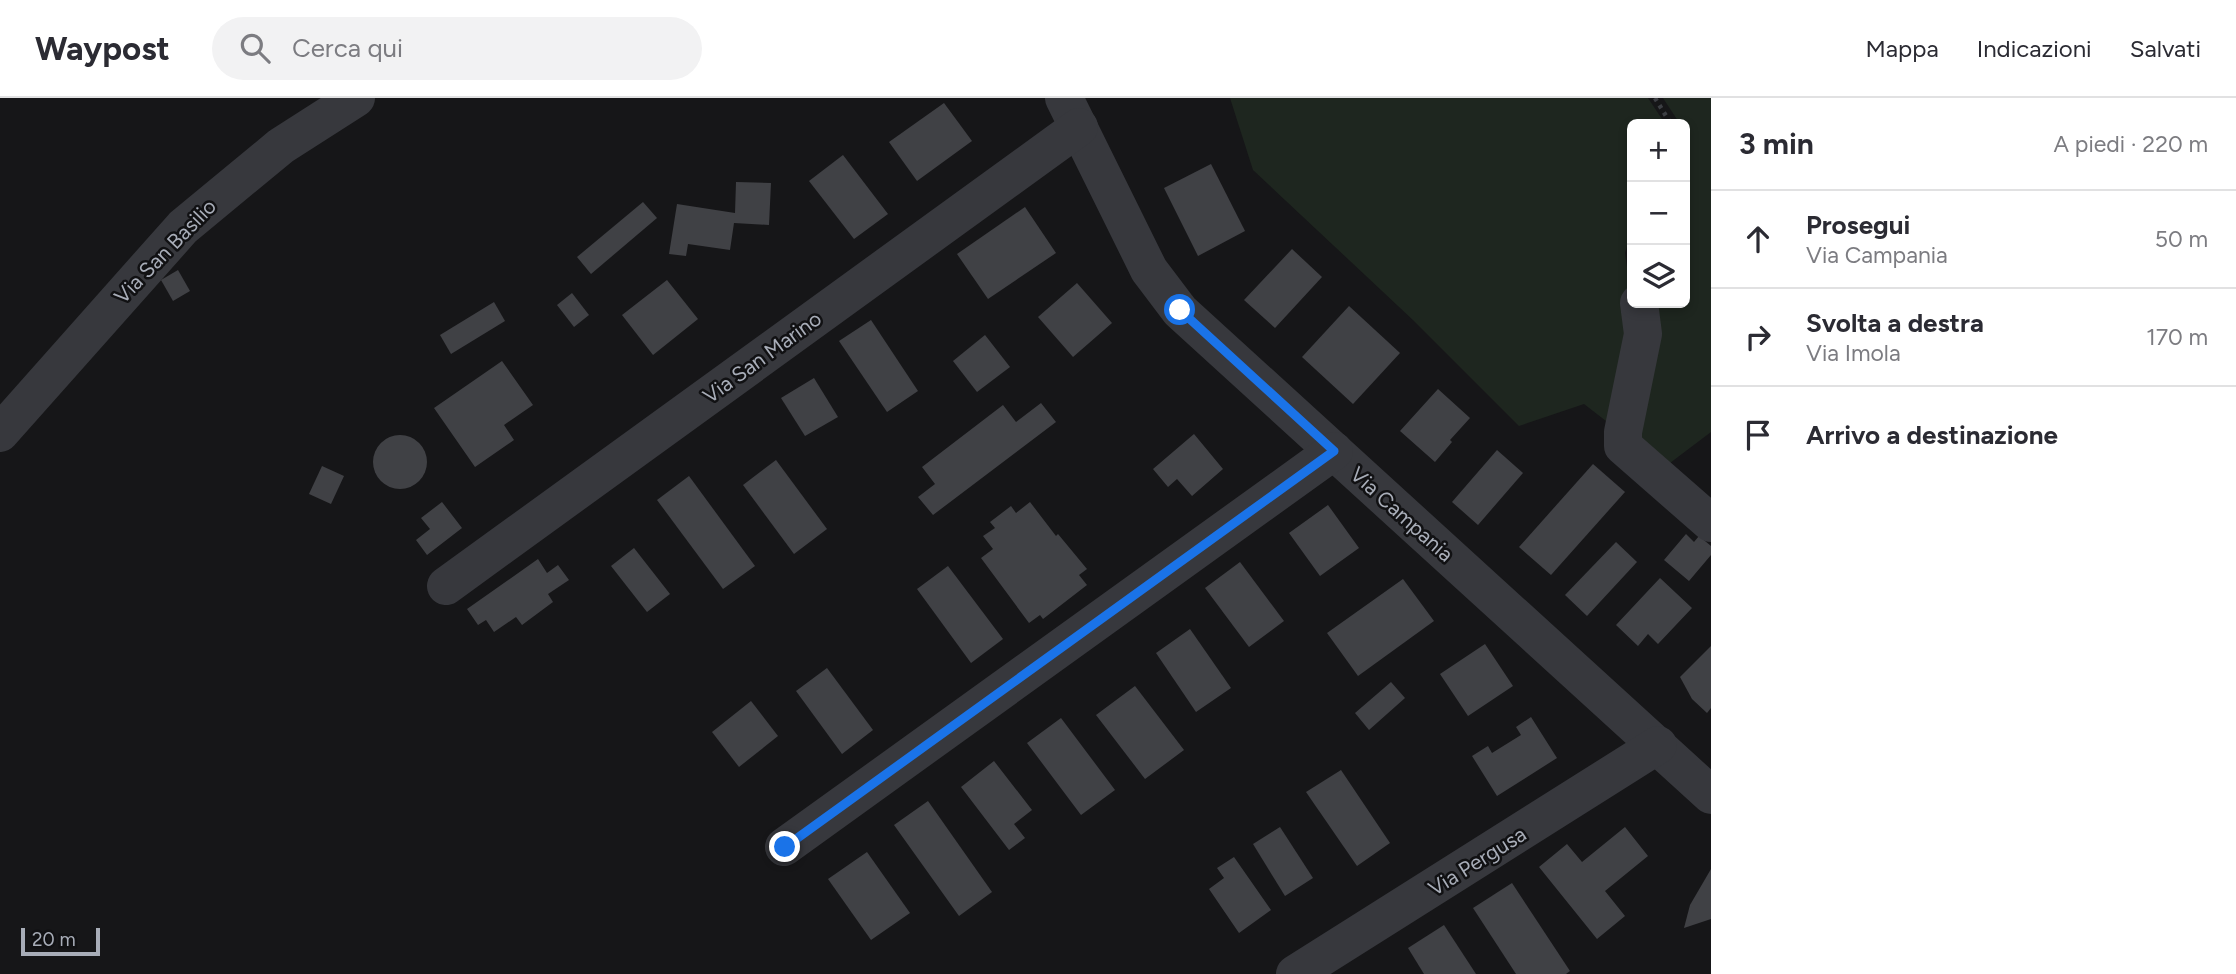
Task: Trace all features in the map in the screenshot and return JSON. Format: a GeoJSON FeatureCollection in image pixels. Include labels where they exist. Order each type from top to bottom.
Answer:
{"type":"FeatureCollection","features":[{"type":"Feature","properties":{"kind":"street","name":"Via San Basilio"},"geometry":{"type":"LineString","coordinates":[[0,433],[183,227],[281,146],[356,98]]}},
{"type":"Feature","properties":{"kind":"street","name":"Via Campania"},"geometry":{"type":"LineString","coordinates":[[1072,112],[1149,270],[1180,310],[1711,795]]}},
{"type":"Feature","properties":{"kind":"street","name":"Via San Marino"},"geometry":{"type":"LineString","coordinates":[[446,586],[1072,112]]}},
{"type":"Feature","properties":{"kind":"street"},"geometry":{"type":"LineString","coordinates":[[1640,308],[1643,334],[1623,432],[1623,446],[1711,523]]}},
{"type":"Feature","properties":{"kind":"street"},"geometry":{"type":"LineString","coordinates":[[785,847],[1334,451]]}},
{"type":"Feature","properties":{"kind":"street","name":"Via Pergusa"},"geometry":{"type":"LineString","coordinates":[[1295,974],[1658,746]]}},
{"type":"Feature","properties":{"kind":"path"},"geometry":{"type":"LineString","coordinates":[[1655,98],[1668,119]]}},
{"type":"Feature","properties":{"kind":"shaded area"},"geometry":{"type":"Polygon","coordinates":[[[1230,98],[1648,98],[1662,119],[1627,119],[1627,308],[1633,308],[1636,329],[1615,428],[1584,404],[1519,426],[1414,321],[1253,170],[1230,98]]]}},
{"type":"Feature","properties":{"kind":"shaded area"},"geometry":{"type":"Polygon","coordinates":[[[1663,98],[1711,98],[1711,432],[1666,466],[1635,435],[1651,308],[1690,308],[1690,119],[1677,119],[1663,98]]]}},
{"type":"Feature","properties":{"kind":"building"},"geometry":{"type":"Polygon","coordinates":[[[944,103],[972,141],[917,181],[889,142],[944,103]]]}},
{"type":"Feature","properties":{"kind":"building"},"geometry":{"type":"Polygon","coordinates":[[[843,155],[888,214],[854,239],[809,181],[843,155]]]}},
{"type":"Feature","properties":{"kind":"building"},"geometry":{"type":"Polygon","coordinates":[[[1211,164],[1245,231],[1198,256],[1164,188],[1211,164]]]}},
{"type":"Feature","properties":{"kind":"building"},"geometry":{"type":"Polygon","coordinates":[[[736,182],[771,183],[769,225],[734,223],[730,250],[688,244],[686,256],[669,254],[677,204],[735,213],[736,182]]]}},
{"type":"Feature","properties":{"kind":"building"},"geometry":{"type":"Polygon","coordinates":[[[643,202],[657,218],[591,274],[577,257],[643,202]]]}},
{"type":"Feature","properties":{"kind":"building"},"geometry":{"type":"Polygon","coordinates":[[[1025,207],[1056,253],[988,299],[957,254],[1025,207]]]}},
{"type":"Feature","properties":{"kind":"building"},"geometry":{"type":"Polygon","coordinates":[[[1292,249],[1322,277],[1275,328],[1244,300],[1292,249]]]}},
{"type":"Feature","properties":{"kind":"building"},"geometry":{"type":"Polygon","coordinates":[[[178,270],[190,291],[173,301],[161,280],[178,270]]]}},
{"type":"Feature","properties":{"kind":"building"},"geometry":{"type":"Polygon","coordinates":[[[667,280],[698,319],[653,355],[622,315],[667,280]]]}},
{"type":"Feature","properties":{"kind":"building"},"geometry":{"type":"Polygon","coordinates":[[[1077,283],[1112,323],[1073,357],[1038,317],[1077,283]]]}},
{"type":"Feature","properties":{"kind":"building"},"geometry":{"type":"Polygon","coordinates":[[[572,293],[589,315],[574,327],[557,305],[572,293]]]}},
{"type":"Feature","properties":{"kind":"building"},"geometry":{"type":"Polygon","coordinates":[[[494,302],[505,321],[451,354],[440,335],[494,302]]]}},
{"type":"Feature","properties":{"kind":"building"},"geometry":{"type":"Polygon","coordinates":[[[1349,306],[1400,353],[1353,404],[1302,357],[1349,306]]]}},
{"type":"Feature","properties":{"kind":"building"},"geometry":{"type":"Polygon","coordinates":[[[871,320],[918,391],[887,412],[839,341],[871,320]]]}},
{"type":"Feature","properties":{"kind":"building"},"geometry":{"type":"Polygon","coordinates":[[[985,335],[1010,367],[977,392],[953,361],[985,335]]]}},
{"type":"Feature","properties":{"kind":"building"},"geometry":{"type":"Polygon","coordinates":[[[502,361],[533,405],[504,425],[514,440],[475,467],[434,408],[502,361]]]}},
{"type":"Feature","properties":{"kind":"building"},"geometry":{"type":"Polygon","coordinates":[[[814,378],[838,417],[805,436],[781,398],[814,378]]]}},
{"type":"Feature","properties":{"kind":"building"},"geometry":{"type":"Polygon","coordinates":[[[1438,389],[1470,418],[1435,462],[1400,431],[1438,389]]]}},
{"type":"Feature","properties":{"kind":"building"},"geometry":{"type":"Polygon","coordinates":[[[1041,403],[1056,422],[933,515],[918,497],[935,484],[922,467],[1003,405],[1016,422],[1041,403]]]}},
{"type":"Feature","properties":{"kind":"building"},"geometry":{"type":"Polygon","coordinates":[[[1194,434],[1223,469],[1192,496],[1177,479],[1168,487],[1153,469],[1194,434]]]}},
{"type":"Feature","properties":{"kind":"building"},"geometry":{"type":"Polygon","coordinates":[[[400,435],[419,443],[427,462],[419,481],[400,489],[381,481],[373,462],[381,443],[400,435]]]}},
{"type":"Feature","properties":{"kind":"building"},"geometry":{"type":"Polygon","coordinates":[[[1497,450],[1523,473],[1478,525],[1452,502],[1497,450]]]}},
{"type":"Feature","properties":{"kind":"building"},"geometry":{"type":"Polygon","coordinates":[[[776,460],[827,529],[794,554],[743,485],[776,460]]]}},
{"type":"Feature","properties":{"kind":"building"},"geometry":{"type":"Polygon","coordinates":[[[1593,464],[1625,492],[1551,575],[1519,547],[1593,464]]]}},
{"type":"Feature","properties":{"kind":"building"},"geometry":{"type":"Polygon","coordinates":[[[322,466],[344,476],[331,504],[309,494],[322,466]]]}},
{"type":"Feature","properties":{"kind":"building"},"geometry":{"type":"Polygon","coordinates":[[[689,476],[755,566],[723,589],[657,500],[689,476]]]}},
{"type":"Feature","properties":{"kind":"building"},"geometry":{"type":"Polygon","coordinates":[[[442,502],[462,528],[427,555],[416,540],[430,529],[421,518],[442,502]]]}},
{"type":"Feature","properties":{"kind":"building"},"geometry":{"type":"Polygon","coordinates":[[[1030,502],[1056,536],[1058,534],[1087,569],[1079,575],[1087,585],[1043,619],[1040,615],[1029,623],[981,558],[993,549],[983,536],[995,528],[990,522],[1011,506],[1016,513],[1030,502]]]}},
{"type":"Feature","properties":{"kind":"building"},"geometry":{"type":"Polygon","coordinates":[[[1328,505],[1359,548],[1320,576],[1289,533],[1328,505]]]}},
{"type":"Feature","properties":{"kind":"building"},"geometry":{"type":"Polygon","coordinates":[[[1686,534],[1694,542],[1699,536],[1711,546],[1711,555],[1689,581],[1664,560],[1686,534]]]}},
{"type":"Feature","properties":{"kind":"building"},"geometry":{"type":"Polygon","coordinates":[[[1616,542],[1637,562],[1587,616],[1565,595],[1616,542]]]}},
{"type":"Feature","properties":{"kind":"building"},"geometry":{"type":"Polygon","coordinates":[[[634,548],[670,594],[647,612],[611,566],[634,548]]]}},
{"type":"Feature","properties":{"kind":"building"},"geometry":{"type":"Polygon","coordinates":[[[538,559],[547,573],[558,565],[569,580],[548,594],[553,602],[522,625],[516,617],[494,632],[486,620],[478,625],[467,609],[538,559]]]}},
{"type":"Feature","properties":{"kind":"building"},"geometry":{"type":"Polygon","coordinates":[[[1240,562],[1284,621],[1249,647],[1205,588],[1240,562]]]}},
{"type":"Feature","properties":{"kind":"building"},"geometry":{"type":"Polygon","coordinates":[[[948,566],[1003,639],[971,663],[917,589],[948,566]]]}},
{"type":"Feature","properties":{"kind":"building"},"geometry":{"type":"Polygon","coordinates":[[[1660,578],[1692,608],[1658,644],[1648,634],[1638,646],[1616,625],[1660,578]]]}},
{"type":"Feature","properties":{"kind":"building"},"geometry":{"type":"Polygon","coordinates":[[[1403,579],[1434,621],[1358,676],[1327,633],[1403,579]]]}},
{"type":"Feature","properties":{"kind":"building"},"geometry":{"type":"Polygon","coordinates":[[[1190,629],[1231,688],[1196,712],[1156,653],[1190,629]]]}},
{"type":"Feature","properties":{"kind":"building"},"geometry":{"type":"Polygon","coordinates":[[[1485,644],[1513,686],[1468,716],[1440,674],[1485,644]]]}},
{"type":"Feature","properties":{"kind":"building"},"geometry":{"type":"Polygon","coordinates":[[[1711,646],[1711,708],[1707,713],[1692,699],[1680,677],[1711,646]]]}},
{"type":"Feature","properties":{"kind":"building"},"geometry":{"type":"Polygon","coordinates":[[[827,668],[873,730],[842,754],[796,691],[827,668]]]}},
{"type":"Feature","properties":{"kind":"building"},"geometry":{"type":"Polygon","coordinates":[[[1391,682],[1405,698],[1369,730],[1355,713],[1391,682]]]}},
{"type":"Feature","properties":{"kind":"building"},"geometry":{"type":"Polygon","coordinates":[[[1135,686],[1184,750],[1145,779],[1096,715],[1135,686]]]}},
{"type":"Feature","properties":{"kind":"building"},"geometry":{"type":"Polygon","coordinates":[[[751,701],[778,736],[739,767],[712,732],[751,701]]]}},
{"type":"Feature","properties":{"kind":"building"},"geometry":{"type":"Polygon","coordinates":[[[1531,717],[1557,758],[1497,796],[1472,756],[1488,746],[1492,753],[1521,735],[1516,727],[1531,717]]]}},
{"type":"Feature","properties":{"kind":"building"},"geometry":{"type":"Polygon","coordinates":[[[1061,718],[1115,790],[1081,815],[1027,743],[1061,718]]]}},
{"type":"Feature","properties":{"kind":"building"},"geometry":{"type":"Polygon","coordinates":[[[994,761],[1032,810],[1014,824],[1025,838],[1009,850],[961,787],[994,761]]]}},
{"type":"Feature","properties":{"kind":"building"},"geometry":{"type":"Polygon","coordinates":[[[1341,770],[1390,843],[1357,866],[1306,792],[1341,770]]]}},
{"type":"Feature","properties":{"kind":"building"},"geometry":{"type":"Polygon","coordinates":[[[928,801],[992,892],[959,916],[894,825],[928,801]]]}},
{"type":"Feature","properties":{"kind":"building"},"geometry":{"type":"Polygon","coordinates":[[[1280,827],[1313,878],[1285,896],[1253,844],[1280,827]]]}},
{"type":"Feature","properties":{"kind":"building"},"geometry":{"type":"Polygon","coordinates":[[[1625,827],[1648,856],[1605,891],[1625,916],[1597,939],[1539,867],[1567,844],[1582,862],[1625,827]]]}},
{"type":"Feature","properties":{"kind":"building"},"geometry":{"type":"Polygon","coordinates":[[[867,852],[910,913],[871,940],[828,879],[867,852]]]}},
{"type":"Feature","properties":{"kind":"building"},"geometry":{"type":"Polygon","coordinates":[[[1234,857],[1271,910],[1239,933],[1209,889],[1224,878],[1217,868],[1234,857]]]}},
{"type":"Feature","properties":{"kind":"building"},"geometry":{"type":"Polygon","coordinates":[[[1711,869],[1711,919],[1684,928],[1690,905],[1711,869]]]}},
{"type":"Feature","properties":{"kind":"building"},"geometry":{"type":"Polygon","coordinates":[[[1512,883],[1570,971],[1566,974],[1516,974],[1473,908],[1512,883]]]}},
{"type":"Feature","properties":{"kind":"building"},"geometry":{"type":"Polygon","coordinates":[[[1444,925],[1476,974],[1424,974],[1408,948],[1444,925]]]}},
{"type":"Feature","properties":{"kind":"route"},"geometry":{"type":"LineString","coordinates":[[785,847],[1334,451],[1180,310]]}}]}
